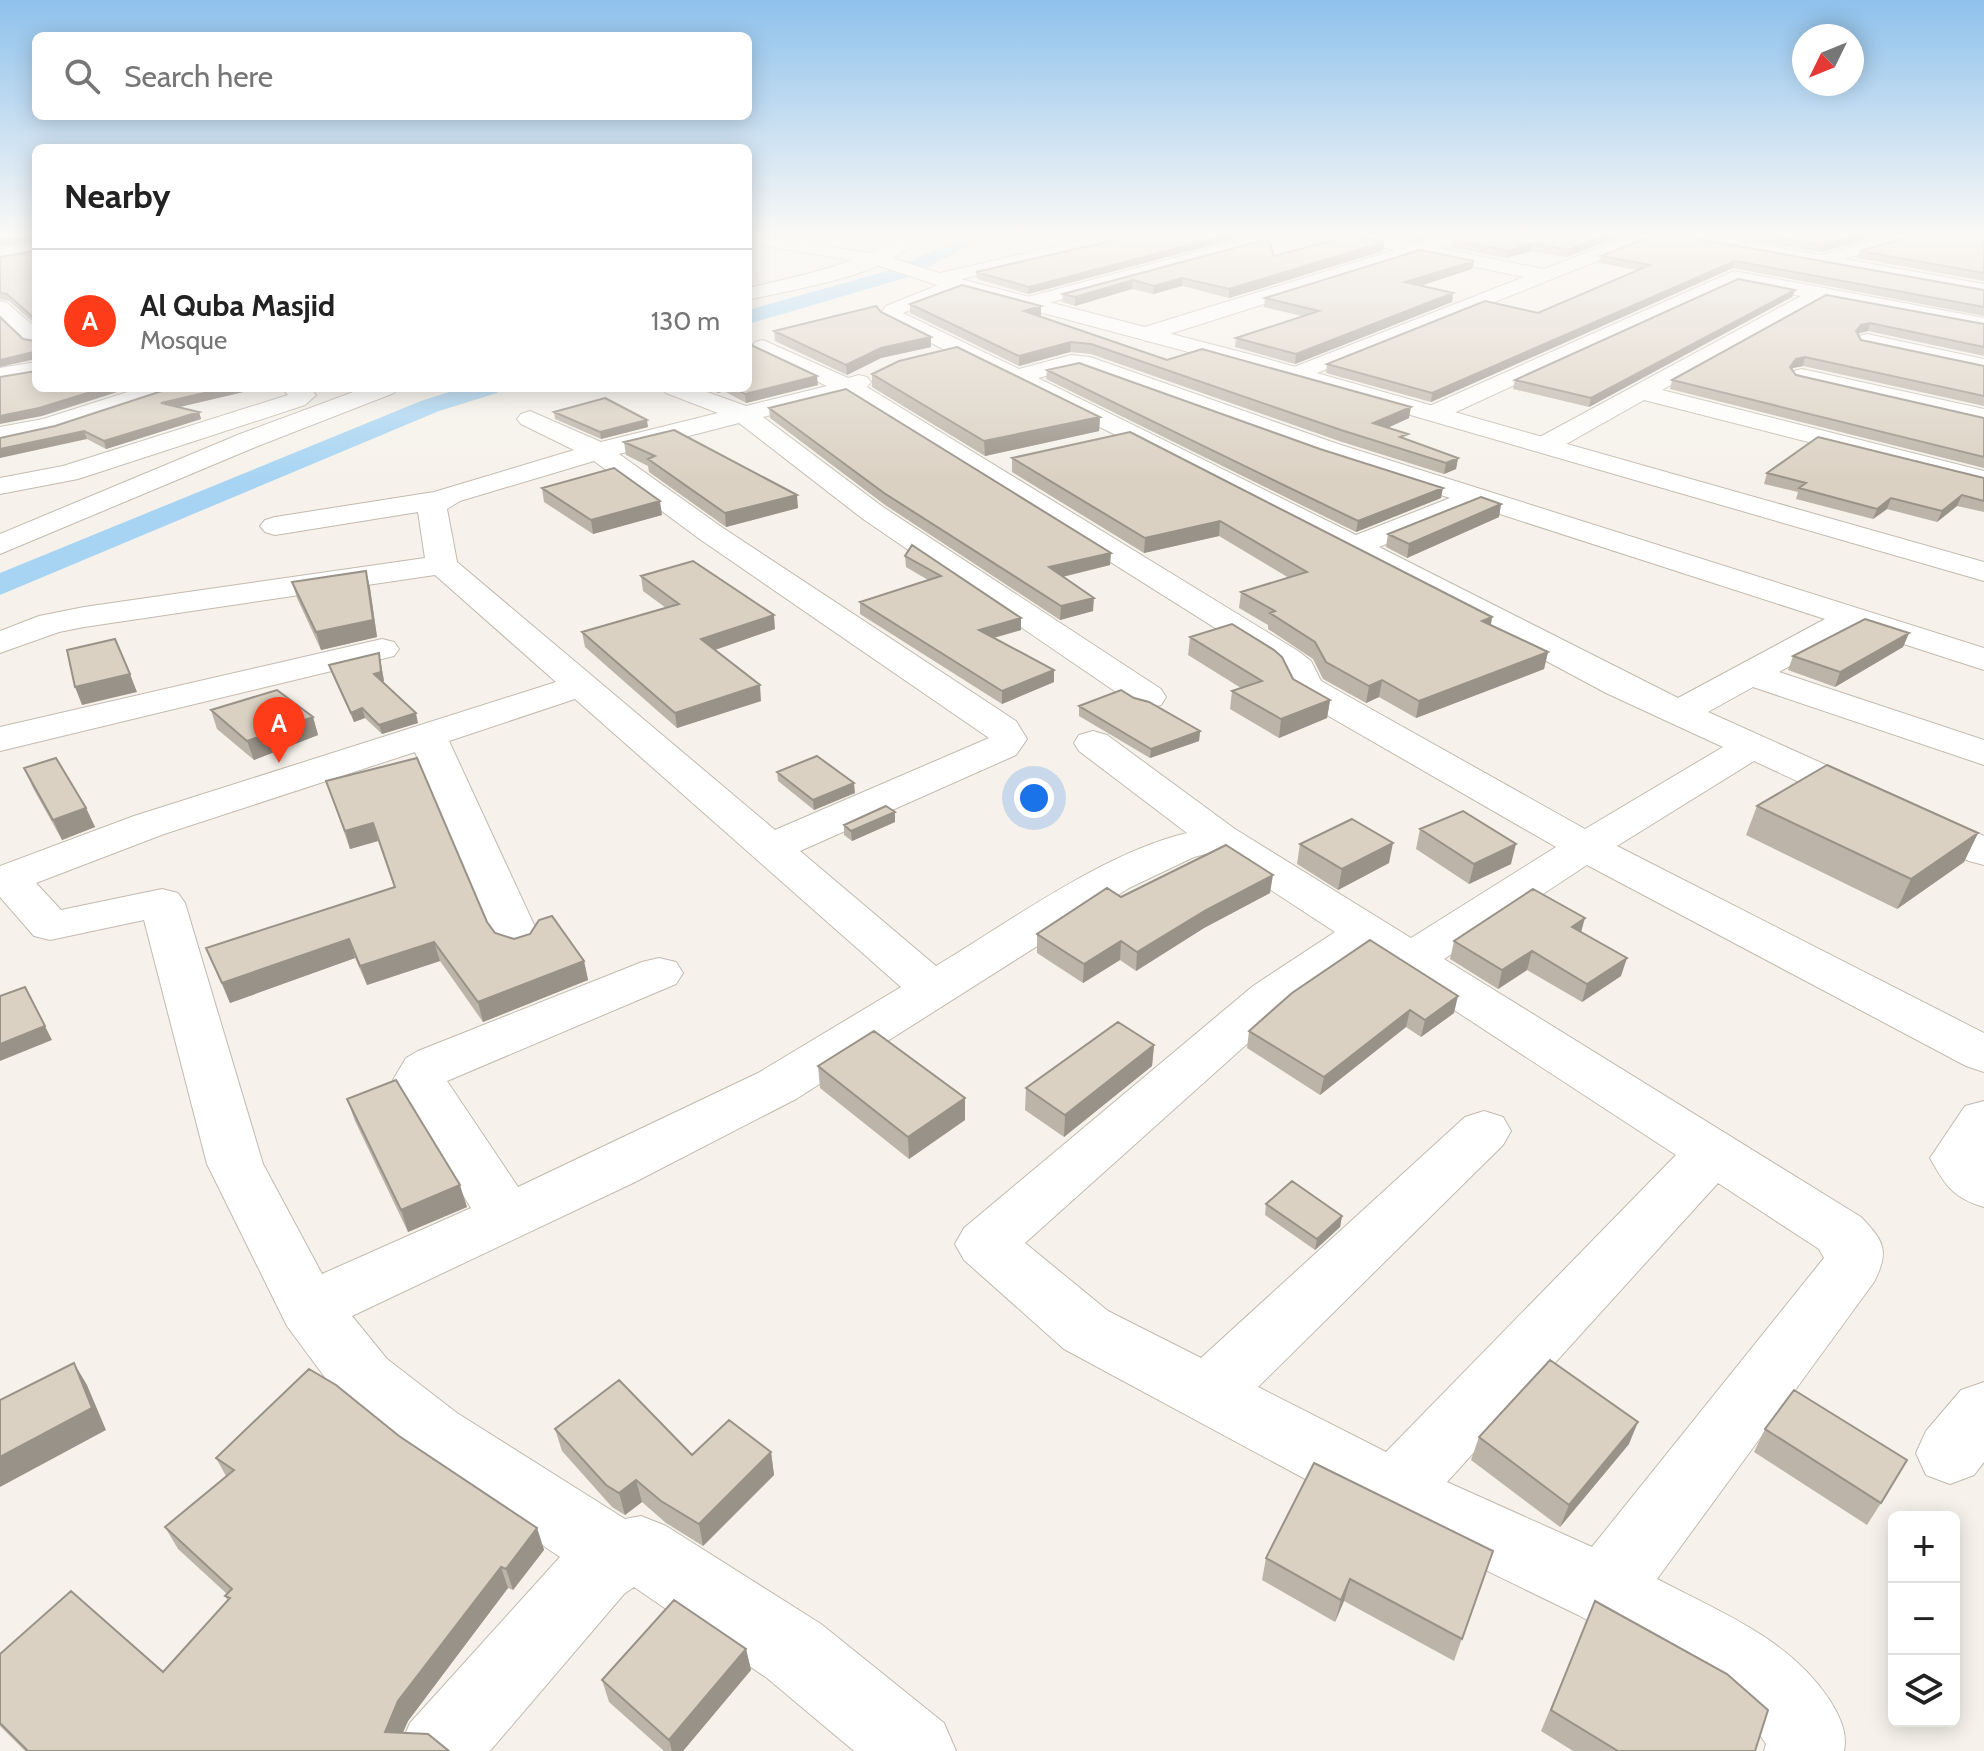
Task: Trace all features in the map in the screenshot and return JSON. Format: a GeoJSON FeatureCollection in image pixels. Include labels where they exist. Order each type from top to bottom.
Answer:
{"type":"FeatureCollection","features":[{"type":"Feature","properties":{"kind":"street"},"geometry":{"type":"LineString","coordinates":[[8,317],[32,335]]}},
{"type":"Feature","properties":{"kind":"street"},"geometry":{"type":"LineString","coordinates":[[893,317],[1354,546],[1619,685],[1984,852]]}},
{"type":"Feature","properties":{"kind":"street"},"geometry":{"type":"LineString","coordinates":[[1080,317],[1297,374],[1984,572]]}},
{"type":"Feature","properties":{"kind":"street"},"geometry":{"type":"LineString","coordinates":[[1146,334],[1201,317]]}},
{"type":"Feature","properties":{"kind":"street"},"geometry":{"type":"LineString","coordinates":[[1297,374],[1441,317]]}},
{"type":"Feature","properties":{"kind":"street"},"geometry":{"type":"LineString","coordinates":[[1434,413],[1646,317]]}},
{"type":"Feature","properties":{"kind":"street"},"geometry":{"type":"LineString","coordinates":[[1545,445],[1777,317]]}},
{"type":"Feature","properties":{"kind":"street"},"geometry":{"type":"LineString","coordinates":[[1947,317],[1984,324]]}},
{"type":"Feature","properties":{"kind":"street"},"geometry":{"type":"LineString","coordinates":[[0,341],[32,337]]}},
{"type":"Feature","properties":{"kind":"street"},"geometry":{"type":"LineString","coordinates":[[1867,341],[1984,366]]}},
{"type":"Feature","properties":{"kind":"street"},"geometry":{"type":"LineString","coordinates":[[763,347],[994,464],[1286,658],[1298,669],[1305,687],[1586,847],[1767,944],[1984,1054]]}},
{"type":"Feature","properties":{"kind":"street"},"geometry":{"type":"LineString","coordinates":[[922,358],[960,350]]}},
{"type":"Feature","properties":{"kind":"street"},"geometry":{"type":"LineString","coordinates":[[1015,377],[1082,362],[1329,450],[1984,659]]}},
{"type":"Feature","properties":{"kind":"street"},"geometry":{"type":"LineString","coordinates":[[275,526],[440,500],[598,451],[849,388],[883,368]]}},
{"type":"Feature","properties":{"kind":"street"},"geometry":{"type":"LineString","coordinates":[[0,375],[32,370]]}},
{"type":"Feature","properties":{"kind":"street"},"geometry":{"type":"LineString","coordinates":[[1802,376],[1984,417]]}},
{"type":"Feature","properties":{"kind":"street"},"geometry":{"type":"LineString","coordinates":[[0,435],[48,426],[114,395],[135,392]]}},
{"type":"Feature","properties":{"kind":"street"},"geometry":{"type":"LineString","coordinates":[[0,486],[68,473],[296,400],[304,395],[300,392]]}},
{"type":"Feature","properties":{"kind":"street"},"geometry":{"type":"LineString","coordinates":[[0,545],[249,440],[375,392]]}},
{"type":"Feature","properties":{"kind":"street"},"geometry":{"type":"LineString","coordinates":[[685,392],[741,413],[873,513],[1148,697]]}},
{"type":"Feature","properties":{"kind":"street"},"geometry":{"type":"LineString","coordinates":[[1640,392],[1984,479]]}},
{"type":"Feature","properties":{"kind":"street"},"geometry":{"type":"LineString","coordinates":[[530,419],[598,451],[712,534],[1003,729],[1008,739],[1002,747],[770,848]]}},
{"type":"Feature","properties":{"kind":"street"},"geometry":{"type":"LineString","coordinates":[[1086,444],[1133,434]]}},
{"type":"Feature","properties":{"kind":"street"},"geometry":{"type":"LineString","coordinates":[[1354,546],[1477,497]]}},
{"type":"Feature","properties":{"kind":"street"},"geometry":{"type":"LineString","coordinates":[[440,500],[432,506],[442,565],[933,989]]}},
{"type":"Feature","properties":{"kind":"street"},"geometry":{"type":"LineString","coordinates":[[0,643],[27,631],[84,617],[442,565]]}},
{"type":"Feature","properties":{"kind":"street"},"geometry":{"type":"LineString","coordinates":[[1679,713],[1854,617]]}},
{"type":"Feature","properties":{"kind":"street"},"geometry":{"type":"LineString","coordinates":[[0,739],[382,649]]}},
{"type":"Feature","properties":{"kind":"street"},"geometry":{"type":"LineString","coordinates":[[1749,674],[1984,753]]}},
{"type":"Feature","properties":{"kind":"street"},"geometry":{"type":"LineString","coordinates":[[583,685],[149,825],[4,880],[50,926],[162,903],[235,1164],[309,1308],[364,1379],[433,1434],[618,1555]]}},
{"type":"Feature","properties":{"kind":"street"},"geometry":{"type":"LineString","coordinates":[[427,735],[518,940]]}},
{"type":"Feature","properties":{"kind":"street"},"geometry":{"type":"LineString","coordinates":[[1093,743],[1220,838],[1840,1233],[1855,1249],[1853,1265],[1604,1590]]}},
{"type":"Feature","properties":{"kind":"street"},"geometry":{"type":"LineString","coordinates":[[1750,747],[1586,847],[1387,947],[1270,997],[985,1244],[1086,1330],[1394,1491],[1604,1590],[1743,1666],[1784,1701],[1807,1737],[1804,1751]]}},
{"type":"Feature","properties":{"kind":"street"},"geometry":{"type":"LineString","coordinates":[[309,1308],[507,1217],[777,1086],[1113,879],[1179,848],[1220,838]]}},
{"type":"Feature","properties":{"kind":"street"},"geometry":{"type":"LineString","coordinates":[[507,1217],[419,1080],[424,1071],[659,973]]}},
{"type":"Feature","properties":{"kind":"street"},"geometry":{"type":"LineString","coordinates":[[1984,1120],[1958,1158],[1969,1174],[1984,1186]]}},
{"type":"Feature","properties":{"kind":"street"},"geometry":{"type":"LineString","coordinates":[[1208,1393],[1484,1131]]}},
{"type":"Feature","properties":{"kind":"street"},"geometry":{"type":"LineString","coordinates":[[1394,1491],[1712,1153]]}},
{"type":"Feature","properties":{"kind":"street"},"geometry":{"type":"LineString","coordinates":[[438,1751],[598,1569],[618,1555],[641,1550],[794,1651],[916,1751]]}},
{"type":"Feature","properties":{"kind":"building"},"geometry":{"type":"Polygon","coordinates":[[[0,317],[23,339],[32,340],[32,352],[0,360],[0,317]]]}},
{"type":"Feature","properties":{"kind":"building"},"geometry":{"type":"Polygon","coordinates":[[[832,317],[890,317],[931,337],[881,348],[846,365],[774,331],[832,317]]]}},
{"type":"Feature","properties":{"kind":"building"},"geometry":{"type":"Polygon","coordinates":[[[937,317],[1041,317],[1167,360],[1202,349],[1411,407],[1373,423],[1408,434],[1400,437],[1458,458],[1446,463],[1091,344],[1071,342],[1019,356],[937,317]]]}},
{"type":"Feature","properties":{"kind":"building"},"geometry":{"type":"Polygon","coordinates":[[[1301,317],[1392,317],[1296,354],[1236,338],[1301,317]]]}},
{"type":"Feature","properties":{"kind":"building"},"geometry":{"type":"Polygon","coordinates":[[[1446,317],[1607,317],[1432,393],[1327,364],[1446,317]]]}},
{"type":"Feature","properties":{"kind":"building"},"geometry":{"type":"Polygon","coordinates":[[[1655,317],[1745,317],[1591,398],[1515,380],[1655,317]]]}},
{"type":"Feature","properties":{"kind":"building"},"geometry":{"type":"Polygon","coordinates":[[[1787,317],[1944,317],[1984,324],[1984,347],[1870,323],[1861,325],[1856,331],[1861,340],[1984,366],[1984,396],[1805,357],[1796,359],[1790,367],[1796,375],[1984,418],[1984,457],[1672,380],[1787,317]]]}},
{"type":"Feature","properties":{"kind":"building"},"geometry":{"type":"Polygon","coordinates":[[[752,345],[817,376],[745,394],[741,392],[752,392],[752,345]]]}},
{"type":"Feature","properties":{"kind":"building"},"geometry":{"type":"Polygon","coordinates":[[[957,347],[1100,417],[984,441],[872,374],[899,361],[957,347]]]}},
{"type":"Feature","properties":{"kind":"building"},"geometry":{"type":"Polygon","coordinates":[[[1079,363],[1320,449],[1443,488],[1358,521],[1047,370],[1079,363]]]}},
{"type":"Feature","properties":{"kind":"building"},"geometry":{"type":"Polygon","coordinates":[[[32,372],[32,392],[91,392],[0,416],[0,377],[32,372]]]}},
{"type":"Feature","properties":{"kind":"building"},"geometry":{"type":"Polygon","coordinates":[[[846,389],[1111,553],[1049,567],[1094,598],[1061,606],[884,493],[769,408],[846,389]]]}},
{"type":"Feature","properties":{"kind":"building"},"geometry":{"type":"Polygon","coordinates":[[[159,392],[209,392],[161,403],[199,412],[104,441],[84,431],[0,449],[0,438],[55,426],[159,392]]]}},
{"type":"Feature","properties":{"kind":"building"},"geometry":{"type":"Polygon","coordinates":[[[605,398],[647,420],[600,432],[554,412],[605,398]]]}},
{"type":"Feature","properties":{"kind":"building"},"geometry":{"type":"Polygon","coordinates":[[[674,430],[797,495],[725,513],[648,459],[655,456],[624,442],[674,430]]]}},
{"type":"Feature","properties":{"kind":"building"},"geometry":{"type":"Polygon","coordinates":[[[1130,432],[1492,617],[1482,621],[1548,652],[1419,701],[1382,680],[1369,686],[1326,662],[1315,642],[1270,613],[1275,611],[1241,592],[1307,572],[1220,521],[1145,538],[1012,458],[1130,432]]]}},
{"type":"Feature","properties":{"kind":"building"},"geometry":{"type":"Polygon","coordinates":[[[1818,437],[1984,478],[1984,501],[1962,495],[1942,511],[1891,498],[1877,509],[1799,488],[1806,483],[1767,473],[1818,437]]]}},
{"type":"Feature","properties":{"kind":"building"},"geometry":{"type":"Polygon","coordinates":[[[614,468],[660,501],[591,520],[542,488],[614,468]]]}},
{"type":"Feature","properties":{"kind":"building"},"geometry":{"type":"Polygon","coordinates":[[[1481,497],[1501,504],[1409,544],[1388,534],[1481,497]]]}},
{"type":"Feature","properties":{"kind":"building"},"geometry":{"type":"Polygon","coordinates":[[[912,545],[1021,618],[979,630],[1054,670],[1002,691],[860,602],[941,576],[905,556],[912,545]]]}},
{"type":"Feature","properties":{"kind":"building"},"geometry":{"type":"Polygon","coordinates":[[[693,561],[774,615],[701,639],[760,685],[675,713],[582,632],[679,604],[641,576],[693,561]]]}},
{"type":"Feature","properties":{"kind":"building"},"geometry":{"type":"Polygon","coordinates":[[[366,571],[373,620],[316,632],[292,582],[366,571]]]}},
{"type":"Feature","properties":{"kind":"building"},"geometry":{"type":"Polygon","coordinates":[[[1865,619],[1909,633],[1840,672],[1793,656],[1865,619]]]}},
{"type":"Feature","properties":{"kind":"building"},"geometry":{"type":"Polygon","coordinates":[[[1232,624],[1282,657],[1293,679],[1330,700],[1281,719],[1232,691],[1262,681],[1190,637],[1232,624]]]}},
{"type":"Feature","properties":{"kind":"building"},"geometry":{"type":"Polygon","coordinates":[[[115,639],[130,674],[75,687],[67,650],[115,639]]]}},
{"type":"Feature","properties":{"kind":"building"},"geometry":{"type":"Polygon","coordinates":[[[379,653],[381,672],[374,674],[416,713],[379,725],[362,708],[351,713],[329,665],[379,653]]]}},
{"type":"Feature","properties":{"kind":"building"},"geometry":{"type":"Polygon","coordinates":[[[277,690],[313,717],[247,741],[211,710],[277,690]]]}},
{"type":"Feature","properties":{"kind":"building"},"geometry":{"type":"Polygon","coordinates":[[[1121,690],[1200,731],[1151,749],[1079,706],[1121,690]]]}},
{"type":"Feature","properties":{"kind":"building"},"geometry":{"type":"Polygon","coordinates":[[[817,756],[854,783],[813,800],[777,772],[817,756]]]}},
{"type":"Feature","properties":{"kind":"building"},"geometry":{"type":"Polygon","coordinates":[[[56,758],[86,808],[53,820],[24,768],[56,758]]]}},
{"type":"Feature","properties":{"kind":"building"},"geometry":{"type":"Polygon","coordinates":[[[417,758],[487,922],[495,933],[514,939],[530,934],[539,920],[552,916],[584,961],[478,1002],[434,942],[360,966],[349,939],[222,983],[206,948],[395,887],[373,823],[345,831],[326,781],[417,758]]]}},
{"type":"Feature","properties":{"kind":"building"},"geometry":{"type":"Polygon","coordinates":[[[1827,765],[1978,833],[1911,879],[1757,806],[1827,765]]]}},
{"type":"Feature","properties":{"kind":"building"},"geometry":{"type":"Polygon","coordinates":[[[886,806],[895,812],[851,831],[844,825],[886,806]]]}},
{"type":"Feature","properties":{"kind":"building"},"geometry":{"type":"Polygon","coordinates":[[[1463,811],[1516,844],[1474,864],[1420,829],[1463,811]]]}},
{"type":"Feature","properties":{"kind":"building"},"geometry":{"type":"Polygon","coordinates":[[[1352,819],[1393,843],[1342,869],[1300,844],[1352,819]]]}},
{"type":"Feature","properties":{"kind":"building"},"geometry":{"type":"Polygon","coordinates":[[[1226,845],[1273,875],[1206,910],[1137,952],[1121,941],[1084,964],[1037,934],[1107,888],[1121,897],[1226,845]]]}},
{"type":"Feature","properties":{"kind":"building"},"geometry":{"type":"Polygon","coordinates":[[[1533,889],[1585,918],[1572,927],[1627,958],[1587,984],[1532,951],[1502,970],[1454,941],[1533,889]]]}},
{"type":"Feature","properties":{"kind":"building"},"geometry":{"type":"Polygon","coordinates":[[[1370,940],[1458,996],[1425,1020],[1410,1010],[1324,1077],[1249,1031],[1292,993],[1370,940]]]}},
{"type":"Feature","properties":{"kind":"building"},"geometry":{"type":"Polygon","coordinates":[[[25,987],[45,1026],[0,1044],[0,996],[25,987]]]}},
{"type":"Feature","properties":{"kind":"building"},"geometry":{"type":"Polygon","coordinates":[[[1118,1022],[1154,1045],[1065,1115],[1026,1088],[1118,1022]]]}},
{"type":"Feature","properties":{"kind":"building"},"geometry":{"type":"Polygon","coordinates":[[[874,1031],[965,1098],[908,1137],[818,1066],[874,1031]]]}},
{"type":"Feature","properties":{"kind":"building"},"geometry":{"type":"Polygon","coordinates":[[[396,1080],[460,1185],[401,1210],[347,1099],[396,1080]]]}},
{"type":"Feature","properties":{"kind":"building"},"geometry":{"type":"Polygon","coordinates":[[[1292,1181],[1342,1216],[1317,1239],[1266,1204],[1292,1181]]]}},
{"type":"Feature","properties":{"kind":"building"},"geometry":{"type":"Polygon","coordinates":[[[1550,1360],[1638,1422],[1569,1505],[1479,1437],[1550,1360]]]}},
{"type":"Feature","properties":{"kind":"building"},"geometry":{"type":"Polygon","coordinates":[[[74,1363],[92,1408],[0,1457],[0,1400],[74,1363]]]}},
{"type":"Feature","properties":{"kind":"building"},"geometry":{"type":"Polygon","coordinates":[[[309,1369],[336,1385],[399,1436],[537,1528],[506,1569],[501,1567],[398,1701],[385,1732],[428,1734],[449,1751],[28,1751],[0,1723],[0,1654],[71,1591],[163,1672],[230,1598],[225,1596],[232,1589],[165,1527],[234,1470],[216,1458],[309,1369]]]}},
{"type":"Feature","properties":{"kind":"building"},"geometry":{"type":"Polygon","coordinates":[[[619,1380],[692,1455],[729,1420],[771,1452],[699,1524],[661,1501],[636,1480],[619,1493],[606,1485],[555,1429],[619,1380]]]}},
{"type":"Feature","properties":{"kind":"building"},"geometry":{"type":"Polygon","coordinates":[[[1794,1390],[1907,1460],[1881,1503],[1765,1429],[1794,1390]]]}},
{"type":"Feature","properties":{"kind":"building"},"geometry":{"type":"Polygon","coordinates":[[[1314,1463],[1493,1551],[1462,1639],[1350,1579],[1341,1600],[1266,1558],[1314,1463]]]}},
{"type":"Feature","properties":{"kind":"building"},"geometry":{"type":"Polygon","coordinates":[[[674,1600],[746,1649],[669,1740],[602,1680],[674,1600]]]}},
{"type":"Feature","properties":{"kind":"building"},"geometry":{"type":"Polygon","coordinates":[[[1595,1601],[1727,1674],[1768,1710],[1755,1751],[1618,1751],[1551,1710],[1595,1601]]]}},
{"type":"Feature","properties":{"kind":"waterway"},"geometry":{"type":"LineString","coordinates":[[0,585],[430,406],[475,392]]}},
{"type":"Feature","properties":{"kind":"place","name":"Al Quba Masjid"},"geometry":{"type":"Point","coordinates":[279,763]}}]}
